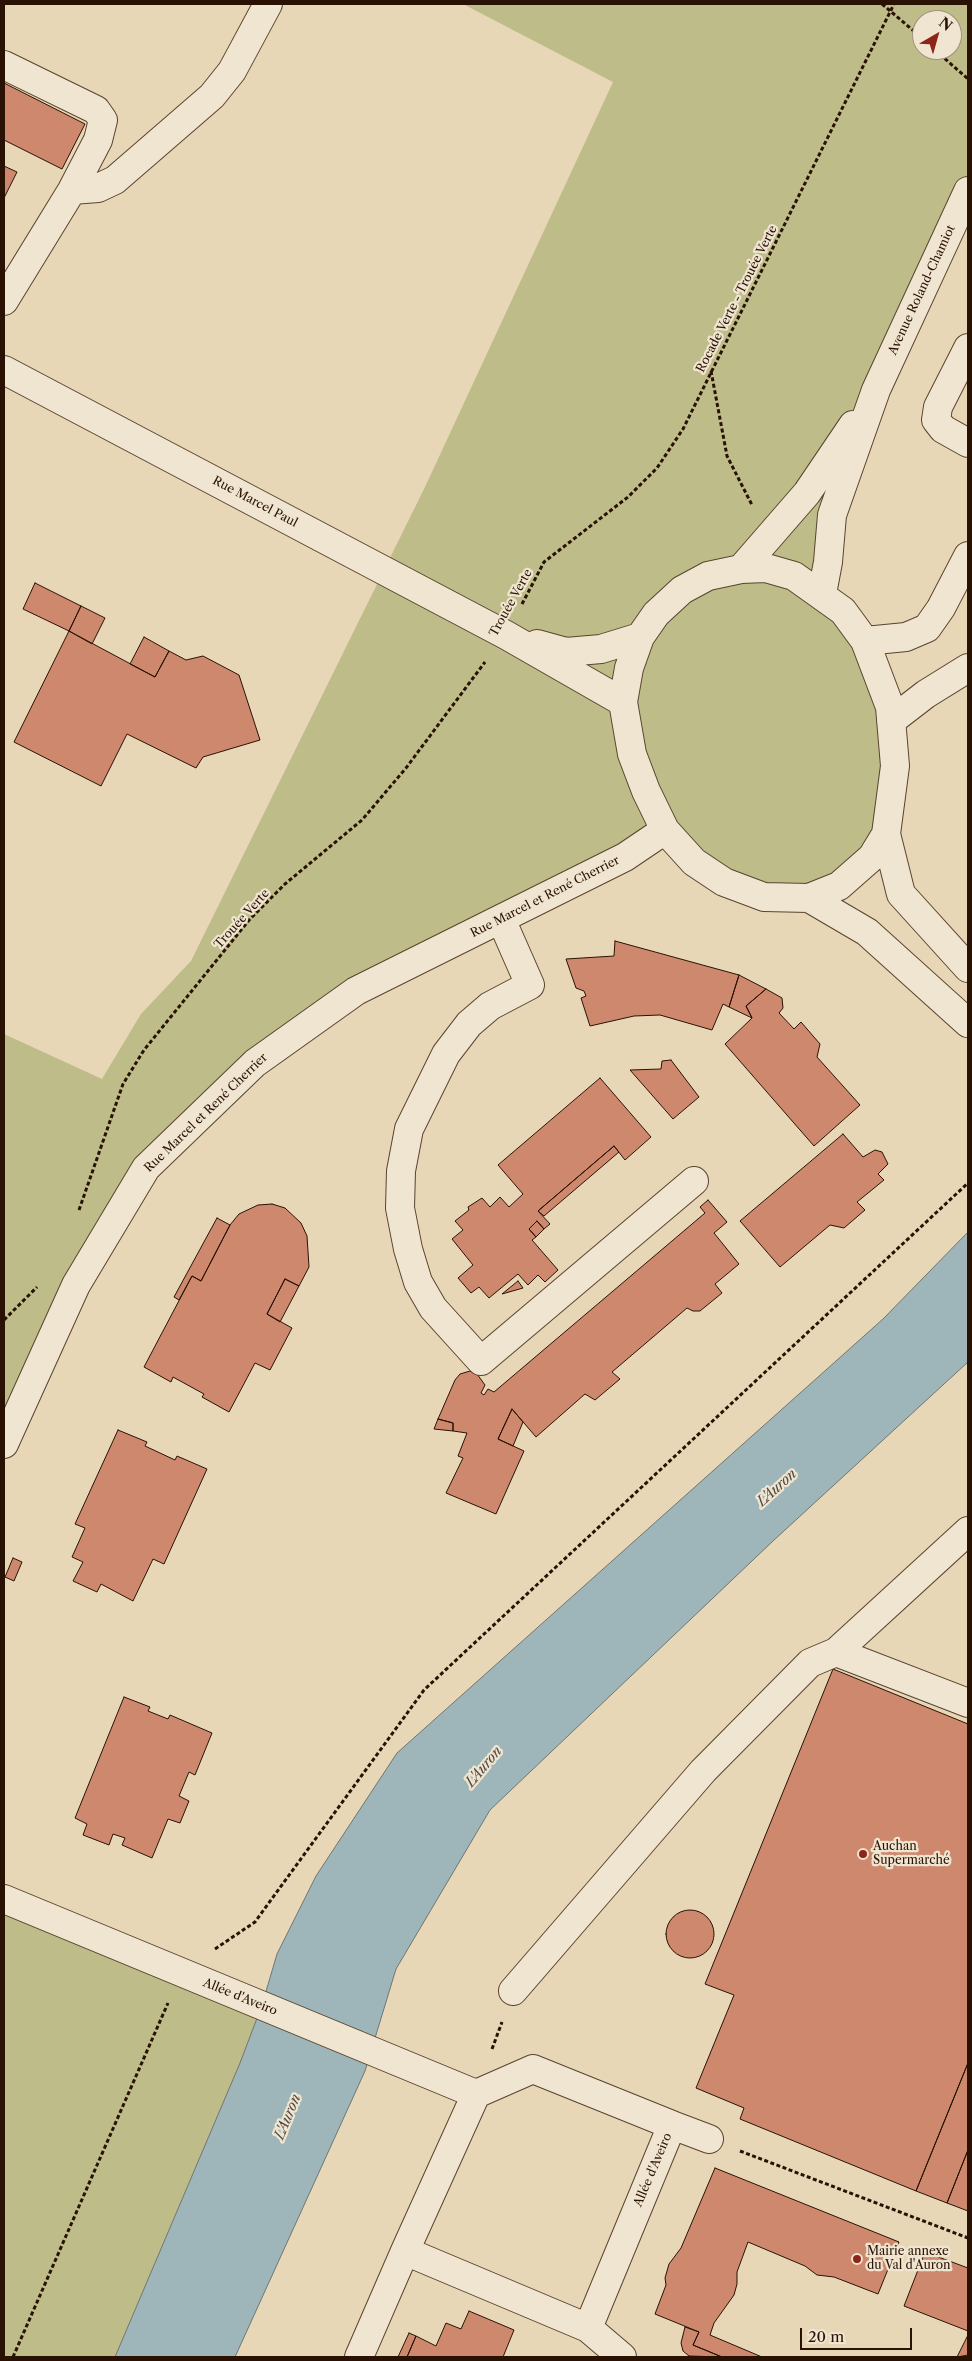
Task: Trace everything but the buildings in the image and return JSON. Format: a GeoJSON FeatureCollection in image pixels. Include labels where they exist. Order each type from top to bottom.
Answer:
{"type":"FeatureCollection","features":[{"type":"Feature","properties":{"kind":"street"},"geometry":{"type":"LineString","coordinates":[[72,190],[98,188],[115,180],[212,96],[232,71],[268,4]]}},
{"type":"Feature","properties":{"kind":"street"},"geometry":{"type":"LineString","coordinates":[[4,65],[96,110],[103,120],[98,140],[72,190],[4,301]]}},
{"type":"Feature","properties":{"kind":"street","name":"Avenue Roland-Chamiot"},"geometry":{"type":"LineString","coordinates":[[822,594],[828,562],[832,514],[876,390],[968,190]]}},
{"type":"Feature","properties":{"kind":"street"},"geometry":{"type":"LineString","coordinates":[[968,348],[938,406],[936,420],[942,429],[968,443]]}},
{"type":"Feature","properties":{"kind":"street","name":"Rue Marcel Paul"},"geometry":{"type":"LineString","coordinates":[[4,370],[506,635],[623,702]]}},
{"type":"Feature","properties":{"kind":"street","name":"Avenue Roland-Chamiot"},"geometry":{"type":"LineString","coordinates":[[741,569],[807,493],[876,390]]}},
{"type":"Feature","properties":{"kind":"street"},"geometry":{"type":"LineString","coordinates":[[865,641],[906,637],[927,628],[941,608],[968,556]]}},
{"type":"Feature","properties":{"kind":"street"},"geometry":{"type":"LineString","coordinates":[[886,834],[872,857],[839,886],[809,898],[764,897],[724,882],[694,862],[665,830],[646,791],[632,754],[623,702],[628,668],[640,637],[656,614],[682,590],[708,576],[741,569],[766,568],[794,576],[822,594],[843,611],[865,641],[890,707],[895,766],[886,834],[901,894],[963,955]]}},
{"type":"Feature","properties":{"kind":"street","name":"Rue Marcel Paul"},"geometry":{"type":"LineString","coordinates":[[506,635],[566,652],[601,649],[640,637]]}},
{"type":"Feature","properties":{"kind":"street"},"geometry":{"type":"LineString","coordinates":[[891,721],[926,694],[968,668]]}},
{"type":"Feature","properties":{"kind":"street","name":"Rue Marcel et René Cherrier"},"geometry":{"type":"LineString","coordinates":[[4,1444],[76,1286],[146,1168],[255,1063],[356,991],[625,856],[665,830]]}},
{"type":"Feature","properties":{"kind":"street"},"geometry":{"type":"LineString","coordinates":[[809,898],[867,932],[907,965],[968,1023]]}},
{"type":"Feature","properties":{"kind":"street"},"geometry":{"type":"LineString","coordinates":[[501,919],[530,985],[490,1006],[469,1024],[446,1054],[409,1129],[401,1171],[400,1208],[408,1250],[418,1282],[433,1308],[481,1361],[694,1181]]}},
{"type":"Feature","properties":{"kind":"street"},"geometry":{"type":"LineString","coordinates":[[907,965],[963,955]]}},
{"type":"Feature","properties":{"kind":"street"},"geometry":{"type":"LineString","coordinates":[[513,1991],[703,1771],[810,1663],[836,1652],[968,1531]]}},
{"type":"Feature","properties":{"kind":"street"},"geometry":{"type":"LineString","coordinates":[[836,1652],[968,1703]]}},
{"type":"Feature","properties":{"kind":"street","name":"Allée d'Aveiro"},"geometry":{"type":"LineString","coordinates":[[4,1899],[476,2094],[533,2069],[672,2125],[588,2328]]}},
{"type":"Feature","properties":{"kind":"street"},"geometry":{"type":"LineString","coordinates":[[359,2357],[476,2094]]}},
{"type":"Feature","properties":{"kind":"street"},"geometry":{"type":"LineString","coordinates":[[672,2125],[710,2139]]}},
{"type":"Feature","properties":{"kind":"street"},"geometry":{"type":"LineString","coordinates":[[405,2251],[588,2328],[622,2357]]}},
{"type":"Feature","properties":{"kind":"path"},"geometry":{"type":"LineString","coordinates":[[882,4],[912,30]]}},
{"type":"Feature","properties":{"kind":"path","name":"Rocade Verte - Trouée Verte"},"geometry":{"type":"LineString","coordinates":[[544,562],[628,497],[657,468],[683,429],[710,370],[894,4]]}},
{"type":"Feature","properties":{"kind":"path"},"geometry":{"type":"LineString","coordinates":[[946,60],[968,79]]}},
{"type":"Feature","properties":{"kind":"path"},"geometry":{"type":"LineString","coordinates":[[710,370],[727,456],[754,508],[772,535]]}},
{"type":"Feature","properties":{"kind":"path","name":"Trouée Verte"},"geometry":{"type":"LineString","coordinates":[[76,1218],[124,1084],[144,1050],[250,919],[285,884],[362,820],[406,768],[506,635],[544,562]]}},
{"type":"Feature","properties":{"kind":"path"},"geometry":{"type":"LineString","coordinates":[[13,2357],[181,1973],[255,1922],[424,1690],[968,1183]]}},
{"type":"Feature","properties":{"kind":"path"},"geometry":{"type":"LineString","coordinates":[[4,1320],[36,1288],[41,1280]]}},
{"type":"Feature","properties":{"kind":"path"},"geometry":{"type":"LineString","coordinates":[[476,2094],[513,1991]]}},
{"type":"Feature","properties":{"kind":"path"},"geometry":{"type":"LineString","coordinates":[[710,2139],[968,2238]]}},
{"type":"Feature","properties":{"kind":"shaded area"},"geometry":{"type":"Polygon","coordinates":[[[463,4],[968,4],[968,191],[876,390],[822,594],[890,707],[886,834],[839,886],[764,897],[665,830],[356,991],[146,1168],[4,1444],[4,1034],[102,1079],[141,1014],[191,961],[425,487],[613,82],[463,4]]]}},
{"type":"Feature","properties":{"kind":"shaded area"},"geometry":{"type":"Polygon","coordinates":[[[4,1899],[262,2005],[240,2063],[115,2357],[4,2357],[4,1899]]]}},
{"type":"Feature","properties":{"kind":"water","name":"L'Auron"},"geometry":{"type":"Polygon","coordinates":[[[968,1232],[968,1362],[773,1541],[490,1810],[396,1969],[365,2071],[235,2357],[115,2357],[240,2063],[262,2005],[277,1954],[316,1876],[397,1753],[883,1319],[968,1232]]]}},
{"type":"Feature","properties":{"kind":"place","name":"Auchan Supermarché"},"geometry":{"type":"Point","coordinates":[863,1854]}},
{"type":"Feature","properties":{"kind":"place","name":"Mairie annexe du Val d'Auron"},"geometry":{"type":"Point","coordinates":[857,2259]}}]}
